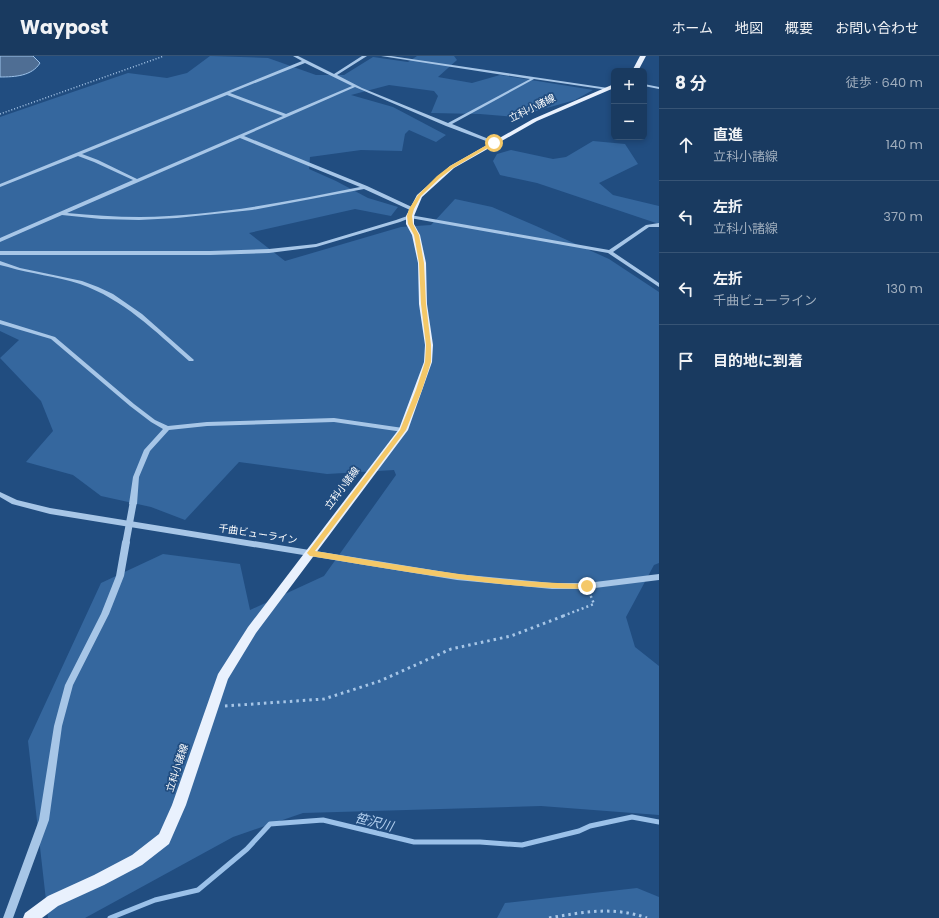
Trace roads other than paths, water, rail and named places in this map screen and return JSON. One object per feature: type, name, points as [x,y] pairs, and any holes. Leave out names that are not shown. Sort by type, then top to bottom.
[{"type":"main road","points":[[637,68],[643,56]]},
{"type":"main road","name":"立科小諸線","points":[[30,918],[53,901],[99,880],[137,860],[164,839],[179,805],[222,678],[252,630],[403,430],[428,362],[429,345],[423,304],[422,263],[416,235],[410,224],[411,212],[419,196],[452,167],[494,143],[535,120],[611,88]]},
{"type":"street","points":[[295,56],[355,86],[494,143]]},
{"type":"street","points":[[335,76],[365,56]]},
{"type":"street","points":[[383,56],[611,88]]},
{"type":"street","points":[[0,186],[306,61]]},
{"type":"street","points":[[448,125],[534,78]]},
{"type":"street","points":[[0,240],[355,86]]},
{"type":"street","points":[[647,86],[659,88]]},
{"type":"street","points":[[226,94],[287,116]]},
{"type":"street","points":[[240,136],[366,187],[411,212],[610,252],[659,285]]},
{"type":"street","points":[[77,154],[96,161],[138,181]]},
{"type":"street","points":[[62,214],[118,219],[186,217],[250,209],[366,187]]},
{"type":"street","points":[[0,253],[210,254],[269,251],[316,245],[398,221],[411,212]]},
{"type":"street","points":[[610,252],[648,226],[659,225]]},
{"type":"street","points":[[0,263],[81,282],[110,294],[143,318],[191,360]]},
{"type":"street","points":[[0,322],[53,338],[137,409],[153,421],[167,428],[207,424],[334,420],[403,430]]},
{"type":"street","points":[[8,918],[44,820],[58,726],[69,685],[104,614],[120,576],[133,504],[136,478],[147,450],[167,428]]},
{"type":"street","name":"千曲ビューライン","points":[[0,494],[15,502],[50,511],[457,577],[552,586],[587,586],[659,577]]},
{"type":"waterway","name":"笹沢川","points":[[110,918],[155,900],[198,890],[247,849],[270,824],[323,820],[414,842],[480,842],[522,845],[579,831],[590,826],[632,817],[659,822]]}]
